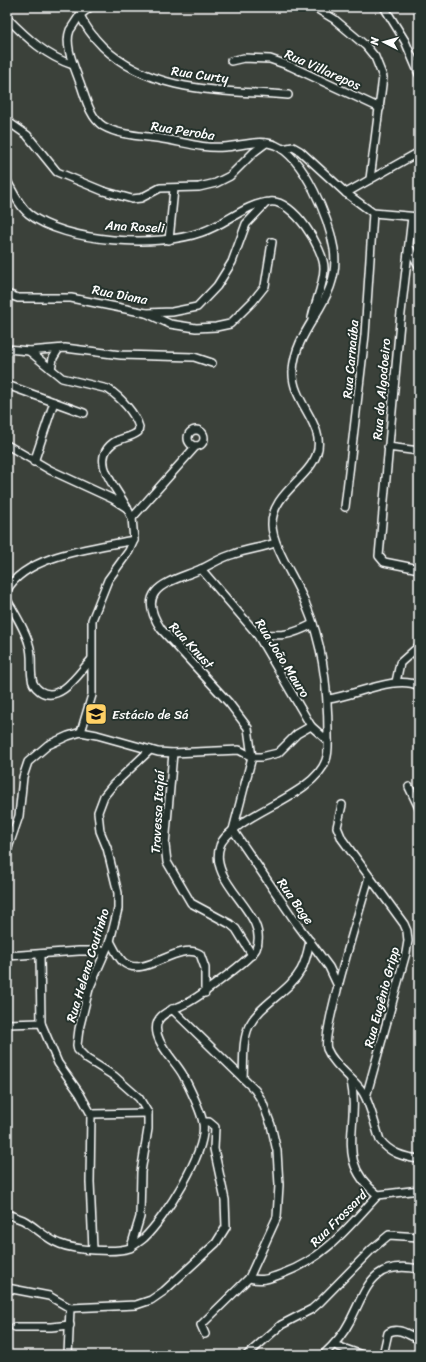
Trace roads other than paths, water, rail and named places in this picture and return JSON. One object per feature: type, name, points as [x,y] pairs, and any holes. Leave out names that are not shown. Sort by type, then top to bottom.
[{"type":"street","points":[[80,15],[90,7]]},
{"type":"street","points":[[314,7],[334,19],[366,46],[375,58],[383,78],[370,179]]},
{"type":"street","points":[[384,7],[406,41],[419,74]]},
{"type":"street","name":"Rua Curty","points":[[80,15],[90,34],[112,55],[136,71],[171,84],[192,88],[288,95]]},
{"type":"street","name":"Rua Peroba","points":[[80,15],[68,35],[73,65],[93,114],[105,127],[136,135],[209,147],[266,142],[282,149],[296,163],[313,190],[324,214],[335,254],[332,282],[324,303],[311,323]]},
{"type":"street","points":[[7,18],[46,52],[61,61],[73,65]]},
{"type":"street","points":[[7,29],[15,26]]},
{"type":"street","name":"Rua Villarepos","points":[[231,61],[244,58],[270,59],[290,66],[380,108]]},
{"type":"street","points":[[7,121],[27,135],[57,172],[83,184],[132,199],[141,198],[160,188],[174,189],[206,186],[230,176],[266,142]]},
{"type":"street","points":[[282,149],[289,147],[297,149],[346,193],[372,213],[415,217]]},
{"type":"street","points":[[346,193],[419,152]]},
{"type":"street","name":"Ana Roseli","points":[[7,181],[27,213],[53,228],[80,234],[130,241],[169,240],[204,232],[245,208],[255,204],[266,203]]},
{"type":"street","points":[[169,240],[174,189]]},
{"type":"street","points":[[7,1214],[25,1221],[64,1246],[93,1249],[131,1247],[147,1234],[182,1186],[199,1148],[203,1131],[203,1122],[183,1074],[158,1038],[156,1030],[159,1020],[172,1009],[205,992],[252,955],[258,944],[256,930],[249,914],[224,879],[218,853],[220,846],[224,839],[233,830],[252,815],[302,788],[314,778],[324,765],[328,756],[328,700],[313,624],[297,584],[275,543],[272,531],[272,518],[274,510],[284,495],[312,463],[319,446],[314,425],[295,391],[293,378],[295,359],[311,323],[322,280],[324,261],[299,217],[281,204],[271,201],[266,203]]},
{"type":"street","name":"Rua Diana","points":[[7,294],[18,298],[71,298],[146,313],[183,311],[197,307],[217,286],[232,262],[246,224],[266,203]]},
{"type":"street","name":"Rua Carnaúba","points":[[345,507],[364,335],[372,213]]},
{"type":"street","name":"Rua do Algodoeiro","points":[[415,217],[409,246],[388,447],[379,556],[384,562],[419,569]]},
{"type":"street","points":[[146,313],[170,324],[196,328],[216,327],[230,324],[253,301],[265,286],[272,242]]},
{"type":"street","points":[[409,246],[419,266]]},
{"type":"street","points":[[7,349],[58,350],[65,348],[121,355],[194,357],[212,363]]},
{"type":"street","points":[[29,350],[62,378],[108,389],[120,400],[139,424],[138,432],[112,444],[103,455],[102,463],[106,472],[132,518],[134,540],[108,580],[97,603],[92,620],[92,695],[81,732]]},
{"type":"street","points":[[53,370],[53,358],[58,350]]},
{"type":"street","points":[[7,385],[84,413]]},
{"type":"street","points":[[34,462],[54,402]]},
{"type":"street","points":[[7,445],[34,462],[113,499],[127,508]]},
{"type":"street","points":[[132,518],[196,446]]},
{"type":"street","points":[[388,447],[419,451]]},
{"type":"street","points":[[7,590],[21,573],[33,565],[59,556],[134,540]]},
{"type":"street","name":"Rua Knust","points":[[233,830],[252,757],[248,728],[241,717],[179,646],[161,629],[151,611],[151,603],[155,592],[165,583],[201,569],[232,554],[259,549],[275,543]]},
{"type":"street","name":"Rua João Mauro","points":[[201,569],[257,634],[311,726],[328,741]]},
{"type":"street","points":[[7,600],[29,642],[32,655],[32,679],[33,684],[38,690],[48,694],[63,690],[91,660]]},
{"type":"street","points":[[257,634],[284,636],[292,634],[313,624]]},
{"type":"street","points":[[396,682],[400,663],[419,646]]},
{"type":"street","points":[[328,700],[396,682],[410,683],[419,686]]},
{"type":"street","points":[[7,851],[19,816],[23,777],[28,762],[48,746],[81,732],[119,739],[150,750],[173,753],[239,750],[252,757],[270,756],[278,753],[297,734],[311,726]]},
{"type":"street","name":"Rua Helena Coutinho","points":[[148,1113],[139,1098],[114,1076],[87,1059],[78,1050],[79,1028],[89,989],[104,951],[110,941],[118,909],[118,893],[107,848],[99,827],[98,812],[104,796],[113,785],[150,750]]},
{"type":"street","name":"Travessa Itajaí","points":[[173,753],[165,845],[167,862],[191,903],[230,924],[236,929],[252,955]]},
{"type":"street","points":[[409,788],[419,808]]},
{"type":"street","name":"Rua Eugênio Gripp","points":[[342,805],[338,821],[339,834],[408,931],[408,941],[376,1065],[366,1097]]},
{"type":"street","name":"Rua Bage","points":[[233,830],[329,967],[338,986]]},
{"type":"street","points":[[369,877],[338,986],[326,1043],[329,1052],[351,1081],[362,1090],[366,1097],[380,1140],[384,1146],[407,1157],[419,1159]]},
{"type":"street","points":[[110,941],[117,954],[130,966],[138,967],[187,951],[195,951],[200,954],[205,968],[205,992]]},
{"type":"street","points":[[245,1079],[244,1046],[250,1025],[264,1008],[295,979],[301,970],[310,941]]},
{"type":"street","points":[[7,956],[79,951],[104,951]]},
{"type":"street","points":[[40,954],[41,1023],[58,1063],[80,1094],[91,1114],[90,1176],[93,1249]]},
{"type":"street","points":[[172,1009],[245,1079],[262,1100],[271,1125],[277,1152],[279,1185],[278,1205],[274,1225],[248,1278],[204,1321],[201,1327],[205,1334]]},
{"type":"street","points":[[7,1024],[41,1023]]},
{"type":"street","points":[[351,1081],[354,1102],[351,1150],[354,1165],[361,1180],[378,1195],[419,1190]]},
{"type":"street","points":[[91,1114],[148,1113],[148,1129],[141,1172],[140,1218],[131,1247]]},
{"type":"street","points":[[7,1288],[49,1296],[70,1308],[122,1307],[136,1305],[151,1300],[164,1291],[205,1254],[223,1234],[227,1218],[225,1200],[214,1149],[215,1127],[209,1122],[203,1122]]},
{"type":"street","name":"Rua Frossard","points":[[248,1278],[259,1281],[268,1279],[300,1267],[318,1256],[378,1195]]},
{"type":"street","points":[[247,1355],[275,1330],[320,1302],[372,1249],[389,1235],[419,1237]]},
{"type":"street","points":[[323,1355],[334,1345],[350,1321],[365,1289],[373,1279],[387,1269],[393,1267],[419,1269]]},
{"type":"street","points":[[68,1355],[70,1308]]},
{"type":"street","points":[[16,1327],[51,1327],[70,1325]]},
{"type":"street","points":[[383,1355],[388,1333],[392,1330],[398,1330],[419,1340]]},
{"type":"street","points":[[334,1345],[362,1355]]},
{"type":"place","name":"Estácio de Sá","points":[[96,714]]}]
